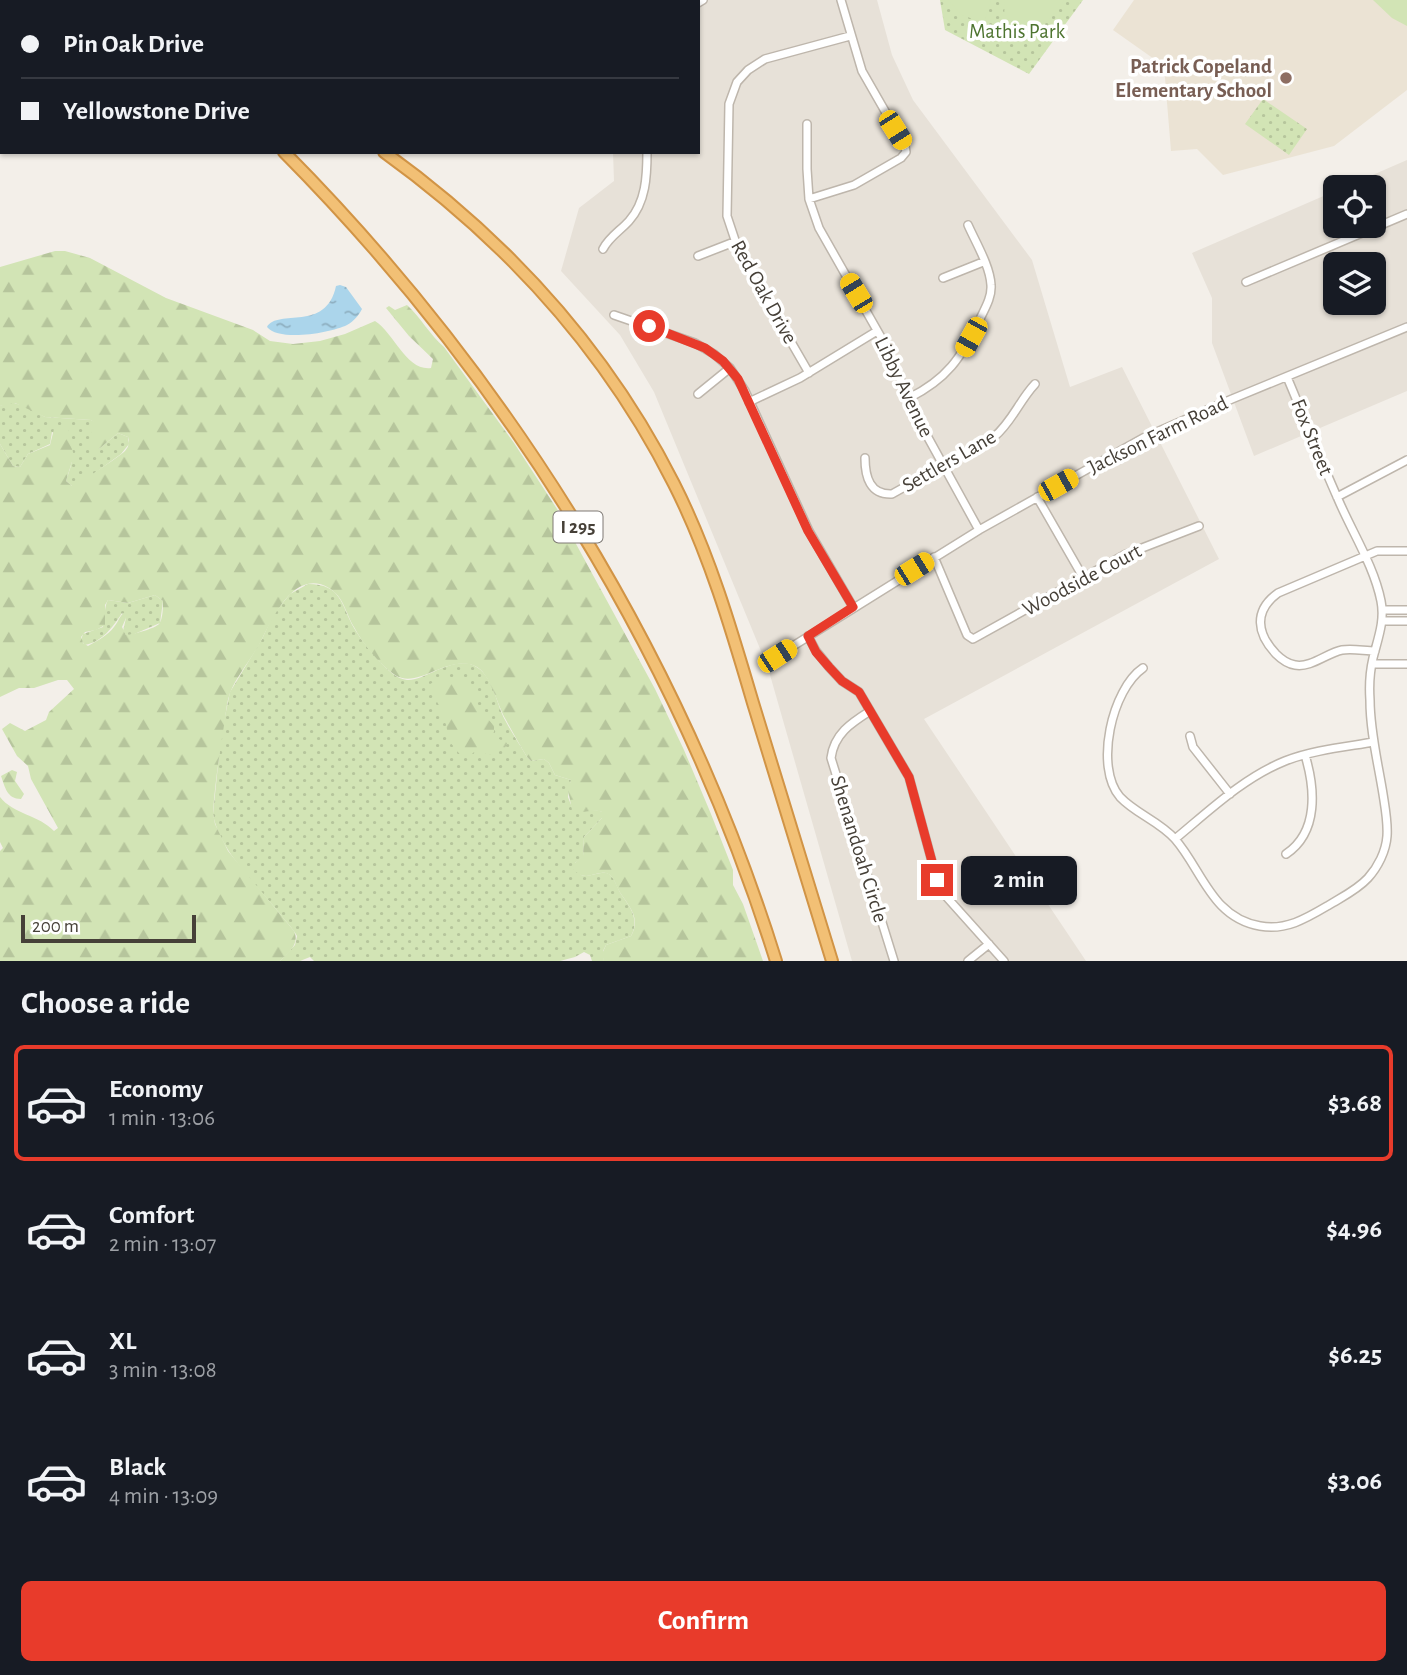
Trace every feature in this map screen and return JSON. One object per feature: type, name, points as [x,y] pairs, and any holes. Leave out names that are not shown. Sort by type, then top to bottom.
[{"type":"highway","name":"I 295","points":[[286,154],[360,232],[458,351],[519,436],[597,556],[656,669],[702,766],[739,855],[776,961]]},
{"type":"highway","points":[[387,154],[458,208],[531,278],[598,359],[660,457],[691,519],[720,594],[832,961]]},
{"type":"street","points":[[809,200],[854,186],[901,158],[906,152],[870,87],[850,36],[841,0]]},
{"type":"street","name":"Red Oak Drive","points":[[809,373],[734,242],[727,216],[729,104],[737,82],[748,69],[765,59],[850,36]]},
{"type":"street","name":"Libby Avenue","points":[[807,124],[809,200],[827,244],[877,331],[943,466],[979,530]]},
{"type":"street","points":[[603,249],[637,209],[647,177],[647,154]]},
{"type":"street","points":[[1246,282],[1407,214]]},
{"type":"street","points":[[909,398],[942,378],[966,346],[991,292],[991,283],[968,225]]},
{"type":"street","points":[[698,256],[734,242]]},
{"type":"street","points":[[943,278],[983,262]]},
{"type":"street","points":[[614,315],[695,343],[715,354],[730,368],[750,402],[808,531],[853,607]]},
{"type":"street","name":"Jackson Farm Road","points":[[777,656],[979,530],[1164,428],[1407,327]]},
{"type":"street","points":[[750,402],[809,373],[877,331]]},
{"type":"street","points":[[698,394],[730,368]]},
{"type":"street","name":"Fox Street","points":[[1287,377],[1378,588],[1383,610]]},
{"type":"street","name":"Settlers Lane","points":[[865,458],[869,481],[876,491],[892,494],[1002,430],[1035,384]]},
{"type":"street","points":[[1337,497],[1407,460]]},
{"type":"street","points":[[1037,497],[1083,577]]},
{"type":"street","name":"Woodside Court","points":[[934,557],[968,637],[976,638],[1138,548],[1199,526]]},
{"type":"street","points":[[1375,651],[1340,650],[1307,664],[1295,665],[1279,658],[1268,646],[1260,632],[1263,613],[1271,598],[1364,556],[1383,549],[1407,551]]},
{"type":"street","points":[[1143,668],[1127,683],[1119,701],[1107,749],[1107,769],[1114,787],[1121,798],[1175,839],[1215,900],[1237,918],[1254,925],[1283,927],[1306,918],[1359,887],[1373,872],[1383,854],[1388,828],[1370,702],[1372,664],[1383,610],[1407,610]]},
{"type":"street","points":[[1382,621],[1407,621]]},
{"type":"street","points":[[808,636],[816,652],[842,681],[859,692],[909,777],[937,880],[943,893],[1004,961]]},
{"type":"street","points":[[1372,664],[1407,664]]},
{"type":"street","name":"Shenandoah Circle","points":[[870,711],[843,730],[833,743],[831,758],[894,961]]},
{"type":"street","points":[[1190,736],[1193,747],[1230,794]]},
{"type":"street","points":[[1175,839],[1230,794],[1275,765],[1305,755],[1374,742]]},
{"type":"street","points":[[1286,854],[1301,839],[1312,810],[1313,788],[1305,755]]},
{"type":"street","points":[[968,961],[989,944]]},
{"type":"shaded area","points":[[700,0],[877,0],[892,55],[913,100],[1032,260],[1070,387],[1122,367],[1219,559],[924,719],[1086,961],[852,961],[768,668],[654,392],[620,335],[561,271],[579,208],[614,181],[613,154],[700,154]]},
{"type":"shaded area","name":"Patrick Copeland Elementary School","points":[[1134,0],[1407,0],[1407,90],[1334,146],[1223,175],[1197,149],[1171,151],[1164,66],[1113,30]]},
{"type":"shaded area","points":[[1407,160],[1407,391],[1254,456],[1212,343],[1212,298],[1192,253],[1323,196],[1323,238],[1386,238],[1386,175],[1373,175]]},
{"type":"green space","name":"Mathis Park","points":[[940,0],[1083,0],[1029,74],[945,30]]},
{"type":"green space","points":[[948,0],[991,0],[984,23],[962,15]]},
{"type":"green space","points":[[1005,0],[1064,0],[1039,26],[1022,33],[1013,33],[1003,32]]},
{"type":"green space","points":[[1373,0],[1407,0],[1407,26],[1392,18]]},
{"type":"green space","points":[[1263,99],[1307,129],[1289,155],[1245,124]]},
{"type":"green space","points":[[55,251],[65,251],[90,258],[166,298],[253,330],[270,341],[293,344],[320,341],[375,321],[415,364],[431,368],[433,359],[386,308],[389,306],[395,310],[407,305],[444,347],[514,443],[557,509],[655,689],[711,814],[733,870],[733,885],[743,904],[763,961],[604,961],[602,954],[606,945],[631,936],[635,922],[632,911],[610,875],[601,873],[583,876],[573,869],[583,856],[584,837],[602,818],[602,812],[572,810],[568,790],[571,780],[555,775],[544,759],[531,761],[527,757],[485,675],[475,666],[454,664],[413,678],[395,675],[367,647],[338,596],[329,588],[306,584],[287,598],[279,608],[233,686],[227,706],[213,813],[215,824],[228,851],[294,931],[296,940],[290,951],[280,961],[0,961],[0,851],[3,848],[0,842],[0,797],[5,803],[41,821],[54,831],[58,828],[31,779],[28,766],[17,756],[2,729],[10,723],[25,731],[46,720],[49,712],[74,689],[67,680],[58,680],[34,688],[19,688],[0,697],[0,444],[13,466],[20,467],[28,454],[50,445],[54,429],[65,427],[68,429],[74,455],[66,481],[72,486],[121,454],[127,448],[129,440],[118,433],[99,449],[90,449],[89,440],[95,423],[91,420],[45,417],[15,403],[0,406],[0,267]],"holes":[[[155,595],[163,601],[161,619],[157,626],[126,635],[122,627],[126,618],[125,612],[106,635],[88,646],[83,643],[81,637],[85,632],[105,625],[105,605],[108,600],[128,603]]]},
{"type":"green space","points":[[11,402],[45,417],[95,422],[99,449],[118,433],[128,437],[129,444],[121,454],[77,486],[66,481],[72,456],[68,440],[52,432],[50,444],[28,454],[20,467],[13,466],[0,444],[0,406]]},
{"type":"green space","points":[[308,584],[328,588],[339,597],[364,643],[397,677],[414,679],[460,663],[478,668],[487,678],[505,720],[527,757],[531,761],[544,759],[555,775],[571,780],[568,797],[573,810],[602,812],[602,818],[584,837],[583,857],[575,863],[581,875],[609,874],[634,919],[631,936],[606,945],[603,951],[604,961],[592,961],[590,955],[584,952],[560,961],[314,961],[310,957],[300,961],[280,961],[295,945],[297,936],[231,854],[213,814],[221,736],[230,692],[273,615],[290,594]]},
{"type":"green space","points":[[155,595],[163,601],[160,623],[126,635],[123,631],[126,618],[122,613],[97,641],[85,645],[81,640],[83,634],[103,627],[108,600],[128,603]]},
{"type":"green space","points":[[467,678],[475,690],[477,706],[494,726],[494,732],[488,741],[491,743],[499,739],[507,743],[505,748],[494,754],[487,755],[478,748],[470,756],[462,757],[450,742],[443,712],[430,690],[430,684],[440,679]]},
{"type":"green space","points":[[12,770],[17,772],[15,781],[24,794],[21,799],[10,795],[1,776]]},
{"type":"water","points":[[336,286],[346,287],[362,309],[347,325],[306,335],[282,334],[267,327],[281,319],[313,315],[323,310],[331,300]]},
{"type":"place","name":"Patrick Copeland Elementary School","points":[[1286,78]]},
{"type":"route","points":[[649,326],[695,343],[715,354],[730,368],[745,391],[808,531],[853,607],[808,636],[816,652],[829,667],[842,681],[859,692],[909,777],[937,880]]}]
